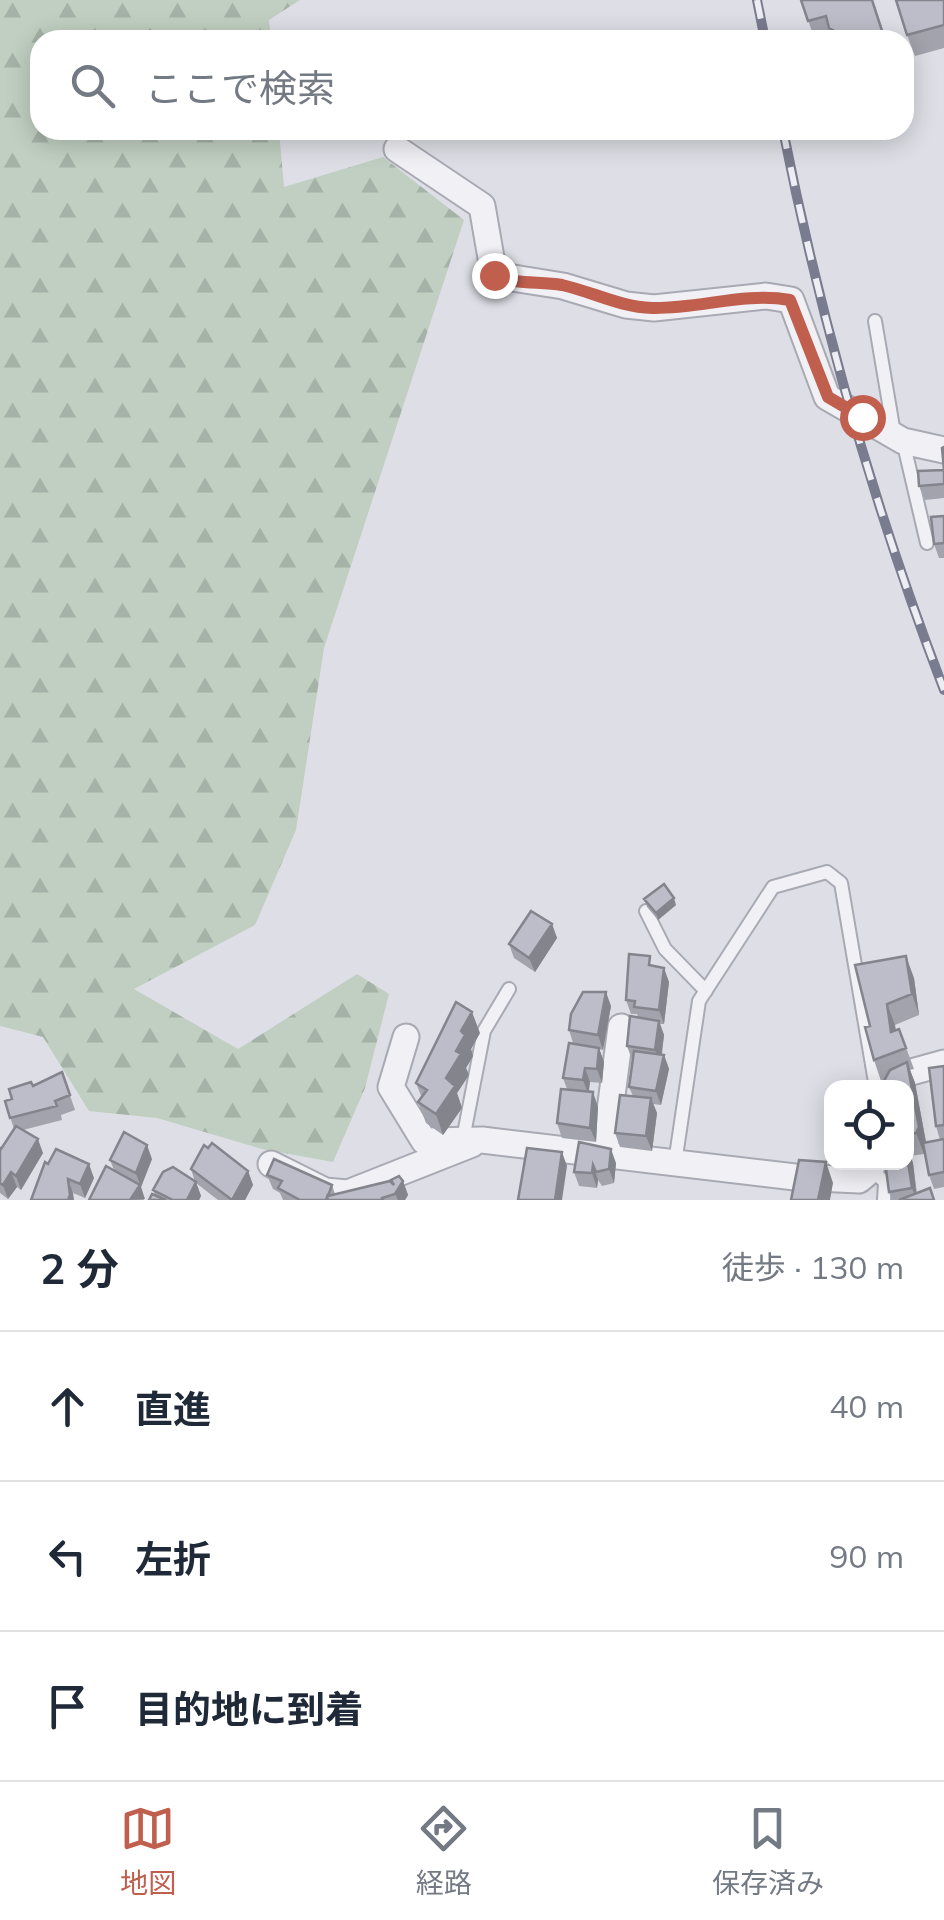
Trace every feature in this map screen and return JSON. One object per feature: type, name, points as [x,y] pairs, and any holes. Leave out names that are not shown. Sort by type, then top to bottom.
[{"type":"street","points":[[397,149],[482,206],[494,275],[505,280],[562,286],[626,306],[654,308],[766,296],[790,300],[828,397],[899,438],[944,450]]},
{"type":"street","points":[[604,1156],[622,1028]]},
{"type":"street","points":[[406,1038],[391,1087],[424,1141],[472,1140],[859,1180],[868,1170]]},
{"type":"street","points":[[892,1080],[944,1063]]},
{"type":"street","points":[[271,1164],[325,1191],[348,1193],[472,1140]]},
{"type":"lane","points":[[875,322],[899,438],[927,542]]},
{"type":"lane","points":[[675,1163],[699,1001],[773,887],[827,872],[841,883],[878,1080]]},
{"type":"lane","points":[[646,911],[665,950],[706,991]]},
{"type":"lane","points":[[472,1140],[484,1031],[509,989]]},
{"type":"lane","points":[[874,1170],[884,1182],[884,1200]]},
{"type":"green space","points":[[0,0],[300,0],[269,20],[270,30],[30,30],[30,140],[280,140],[284,187],[383,157],[464,220],[324,648],[296,830],[255,925],[134,989],[238,1049],[357,974],[389,994],[365,1088],[333,1162],[262,1149],[157,1118],[89,1111],[43,1037],[0,1026]]},
{"type":"building","points":[[801,0],[872,0],[882,30],[833,30],[826,16],[808,21]]},
{"type":"building","points":[[896,0],[944,0],[944,25],[914,33],[905,30]]},
{"type":"building","points":[[944,470],[944,484],[919,486],[918,471]]},
{"type":"building","points":[[944,516],[944,543],[934,544],[931,517]]},
{"type":"building","points":[[664,884],[674,898],[656,913],[644,899]]},
{"type":"building","points":[[531,911],[552,924],[529,958],[509,944]]},
{"type":"building","points":[[629,954],[650,956],[649,965],[664,968],[659,1010],[634,1007],[635,1001],[626,1000]]},
{"type":"building","points":[[906,956],[912,994],[887,1004],[891,1032],[899,1029],[906,1048],[874,1060],[855,965]]},
{"type":"building","points":[[583,992],[606,992],[598,1035],[569,1030],[571,1014]]},
{"type":"building","points":[[456,1002],[472,1012],[461,1031],[465,1035],[456,1051],[461,1054],[446,1078],[455,1086],[436,1114],[418,1102],[427,1090],[416,1083]]},
{"type":"building","points":[[630,1016],[659,1021],[655,1050],[627,1046]]},
{"type":"building","points":[[569,1043],[599,1048],[597,1069],[585,1068],[583,1080],[563,1078]]},
{"type":"building","points":[[634,1051],[664,1055],[656,1091],[629,1087]]},
{"type":"building","points":[[907,1062],[910,1080],[885,1080],[890,1070]]},
{"type":"building","points":[[944,1066],[944,1125],[936,1126],[929,1068]]},
{"type":"building","points":[[62,1072],[70,1095],[55,1101],[57,1106],[10,1118],[5,1101],[12,1099],[9,1089],[31,1082],[33,1086]]},
{"type":"building","points":[[561,1089],[593,1092],[590,1128],[557,1123]]},
{"type":"building","points":[[620,1095],[651,1098],[646,1136],[615,1133]]},
{"type":"building","points":[[914,1100],[919,1127],[914,1133]]},
{"type":"building","points":[[16,1126],[38,1139],[16,1176],[11,1172],[3,1185],[0,1148]]},
{"type":"building","points":[[124,1132],[147,1145],[136,1173],[110,1160]]},
{"type":"building","points":[[944,1139],[944,1172],[929,1175],[923,1143]]},
{"type":"building","points":[[579,1142],[611,1149],[609,1169],[596,1172],[593,1165],[592,1173],[574,1172]]},
{"type":"building","points":[[212,1143],[248,1171],[232,1200],[191,1169],[204,1145],[208,1148]]},
{"type":"building","points":[[527,1148],[562,1152],[555,1200],[518,1200]]},
{"type":"building","points":[[56,1149],[89,1164],[80,1184],[68,1179],[68,1200],[31,1200],[45,1162],[48,1164]]},
{"type":"building","points":[[274,1159],[332,1185],[328,1196],[390,1181],[394,1185],[391,1180],[399,1176],[403,1181],[395,1194],[383,1200],[300,1200],[278,1188],[282,1181],[267,1175]]},
{"type":"building","points":[[799,1160],[824,1162],[818,1200],[791,1200]]},
{"type":"building","points":[[106,1166],[140,1185],[130,1200],[89,1200]]},
{"type":"building","points":[[173,1167],[196,1182],[187,1200],[173,1200],[153,1190],[163,1172]]},
{"type":"building","points":[[886,1170],[909,1170],[912,1188],[889,1192]]},
{"type":"building","points":[[930,1188],[934,1200],[899,1200]]},
{"type":"railway","points":[[757,0],[763,30]]},
{"type":"railway","points":[[785,140],[851,413],[944,690]]},
{"type":"route","points":[[494,275],[505,280],[562,286],[626,306],[654,308],[766,296],[790,300],[828,397],[862,417]]}]
